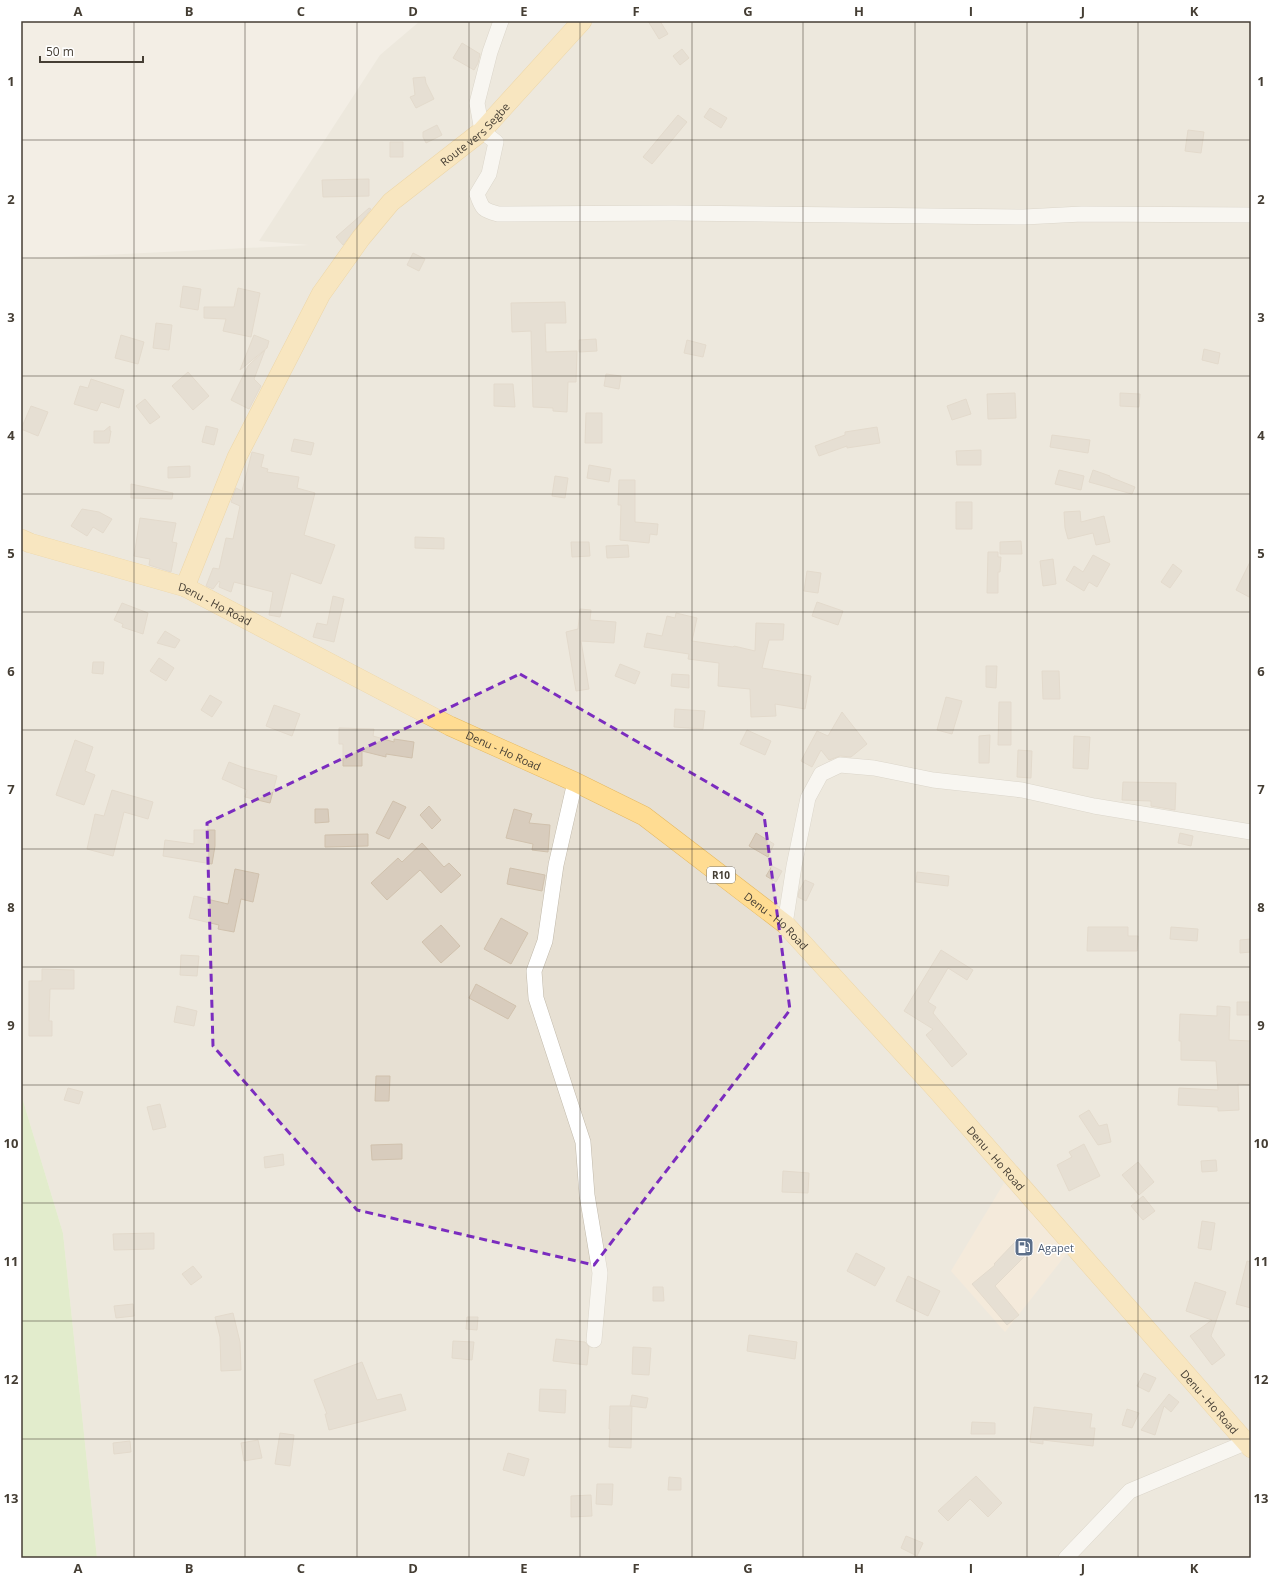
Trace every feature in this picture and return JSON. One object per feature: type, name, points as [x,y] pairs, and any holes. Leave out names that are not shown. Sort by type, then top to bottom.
[{"type":"main road","name":"Route vers Segbe","points":[[185,587],[237,457],[322,294],[361,238],[391,202],[482,131],[582,21]]},
{"type":"main road","name":"Denu - Ho Road","points":[[21,539],[30,543],[185,587],[450,726],[575,782],[644,816],[784,924],[935,1088],[1249,1445]]},
{"type":"street","points":[[501,21],[490,52],[477,103],[482,131],[496,142],[489,174],[477,194],[481,206],[486,210],[498,214],[674,213],[1009,217],[1082,214],[1251,215]]},
{"type":"street","points":[[784,924],[808,798],[821,774],[840,765],[874,768],[933,780],[1022,790],[1094,806],[1251,832]]},
{"type":"street","points":[[575,782],[556,865],[545,941],[534,971],[536,998],[583,1142],[587,1195],[600,1273],[594,1340]]},
{"type":"street","points":[[1066,1558],[1130,1491],[1249,1445]]},
{"type":"highlighted area","points":[[520,674],[764,815],[790,1010],[594,1265],[357,1210],[213,1046],[207,823]]},
{"type":"shaded area","points":[[420,21],[1251,21],[1251,1558],[97,1558],[63,1233],[21,1094],[21,259],[309,245],[259,241],[380,55]]},
{"type":"shaded area","points":[[1004,1183],[1068,1252],[1005,1332],[951,1271]]},
{"type":"green space","points":[[21,1094],[63,1233],[97,1558],[21,1558]]},
{"type":"building","points":[[648,21],[660,21],[668,34],[659,39]]},
{"type":"building","points":[[462,43],[480,54],[478,63],[474,70],[453,58]]},
{"type":"building","points":[[682,49],[689,58],[680,65],[673,56]]},
{"type":"building","points":[[425,77],[426,83],[434,99],[416,108],[410,97],[415,95],[413,78]]},
{"type":"building","points":[[710,108],[727,118],[721,128],[704,117]]},
{"type":"building","points":[[678,115],[687,122],[652,164],[643,157]]},
{"type":"building","points":[[437,125],[442,135],[426,143],[423,137],[423,132]]},
{"type":"building","points":[[1188,130],[1204,132],[1201,153],[1185,151]]},
{"type":"building","points":[[390,142],[403,142],[403,157],[390,157]]},
{"type":"building","points":[[369,179],[369,196],[323,197],[322,180]]},
{"type":"building","points":[[369,208],[371,209],[343,245],[336,237]]},
{"type":"building","points":[[413,253],[425,259],[419,271],[407,265]]},
{"type":"building","points":[[183,286],[201,289],[198,310],[180,307]]},
{"type":"building","points":[[238,288],[260,293],[251,337],[223,331],[226,319],[204,318],[204,307],[234,307]]},
{"type":"building","points":[[565,302],[566,323],[545,323],[546,352],[577,351],[576,382],[568,382],[567,412],[553,411],[553,408],[533,407],[531,331],[512,332],[511,303]]},
{"type":"building","points":[[156,323],[172,325],[169,350],[153,348]]},
{"type":"building","points":[[121,335],[144,342],[138,364],[115,358]]},
{"type":"building","points":[[254,335],[269,341],[267,348],[240,370]]},
{"type":"building","points":[[596,339],[597,351],[579,352],[579,340]]},
{"type":"building","points":[[687,340],[706,345],[703,357],[684,353]]},
{"type":"building","points":[[1204,349],[1220,353],[1218,364],[1202,360]]},
{"type":"building","points":[[265,350],[254,379],[261,386],[249,409],[231,400],[248,366]]},
{"type":"building","points":[[188,372],[209,396],[193,410],[172,386]]},
{"type":"building","points":[[606,374],[621,376],[619,389],[604,386]]},
{"type":"building","points":[[91,379],[124,390],[119,408],[101,402],[97,411],[74,404],[80,386],[88,388]]},
{"type":"building","points":[[494,384],[513,384],[515,407],[494,406]]},
{"type":"building","points":[[1015,393],[1016,418],[988,419],[987,394]]},
{"type":"building","points":[[1120,393],[1140,394],[1139,407],[1120,406]]},
{"type":"building","points":[[145,399],[160,417],[150,424],[136,406]]},
{"type":"building","points":[[966,399],[971,414],[952,420],[947,406]]},
{"type":"building","points":[[31,406],[48,412],[38,436],[21,429]]},
{"type":"building","points":[[586,413],[602,413],[602,443],[585,443]]},
{"type":"building","points":[[110,426],[111,431],[109,443],[94,443],[94,431],[104,431]]},
{"type":"building","points":[[206,426],[218,429],[214,445],[202,442]]},
{"type":"building","points":[[877,427],[880,443],[847,448],[847,446],[819,456],[815,446],[845,435],[845,432]]},
{"type":"building","points":[[1052,435],[1090,440],[1088,453],[1050,447]]},
{"type":"building","points":[[294,439],[314,443],[311,455],[291,451]]},
{"type":"building","points":[[981,450],[981,465],[957,465],[956,451]]},
{"type":"building","points":[[252,452],[264,455],[261,467],[268,469],[267,472],[299,477],[297,488],[315,493],[304,535],[335,545],[321,584],[291,573],[280,617],[269,615],[273,592],[234,582],[231,592],[219,587],[219,581],[213,589],[206,586],[213,568],[219,569],[226,538],[233,539],[240,506],[231,502],[236,488],[242,491]]},
{"type":"building","points":[[589,465],[611,469],[609,482],[587,478]]},
{"type":"building","points":[[190,466],[190,477],[168,478],[168,467]]},
{"type":"building","points":[[1059,470],[1084,476],[1081,490],[1055,484]]},
{"type":"building","points":[[1093,470],[1135,487],[1132,494],[1089,482]]},
{"type":"building","points":[[555,476],[568,478],[565,498],[552,496]]},
{"type":"building","points":[[619,480],[635,480],[635,522],[658,524],[657,535],[650,534],[649,543],[620,540],[621,505],[618,505]]},
{"type":"building","points":[[131,484],[173,493],[172,499],[131,498]]},
{"type":"building","points":[[956,502],[972,502],[972,529],[956,529]]},
{"type":"building","points":[[82,509],[99,512],[112,519],[103,533],[93,527],[87,536],[71,526]]},
{"type":"building","points":[[1080,511],[1081,522],[1104,516],[1110,542],[1096,545],[1093,533],[1068,539],[1065,528],[1064,512]]},
{"type":"building","points":[[140,518],[176,523],[172,542],[177,543],[171,572],[149,565],[150,559],[134,556]]},
{"type":"building","points":[[415,537],[444,538],[444,549],[415,548]]},
{"type":"building","points":[[1021,541],[1022,554],[1000,554],[1000,542]]},
{"type":"building","points":[[571,542],[589,542],[590,556],[572,557]]},
{"type":"building","points":[[628,545],[629,557],[607,558],[606,546]]},
{"type":"building","points":[[988,552],[998,552],[998,557],[1001,557],[1000,572],[998,572],[998,593],[987,593]]},
{"type":"building","points":[[1093,555],[1110,564],[1097,587],[1089,582],[1084,591],[1066,580],[1074,566],[1083,572]]},
{"type":"building","points":[[1053,559],[1056,584],[1043,586],[1040,561]]},
{"type":"building","points":[[1251,560],[1251,598],[1236,590]]},
{"type":"building","points":[[1173,564],[1182,571],[1170,588],[1161,582]]},
{"type":"building","points":[[807,571],[821,573],[818,593],[804,591]]},
{"type":"building","points":[[333,596],[344,599],[334,642],[313,637],[317,623],[327,625]]},
{"type":"building","points":[[817,602],[843,611],[838,625],[812,616]]},
{"type":"building","points":[[122,603],[148,613],[143,634],[122,627],[123,624],[114,620]]},
{"type":"building","points":[[580,609],[591,610],[590,620],[616,622],[614,643],[581,641],[589,689],[576,691],[566,632],[578,629]]},
{"type":"building","points":[[676,613],[697,618],[692,641],[734,646],[755,651],[756,623],[784,624],[783,640],[769,640],[762,668],[811,676],[805,709],[775,704],[776,716],[751,717],[750,689],[718,686],[719,663],[688,659],[689,654],[644,647],[647,633],[662,636],[667,616],[675,618]]},
{"type":"building","points":[[165,631],[180,640],[175,648],[157,643]]},
{"type":"building","points":[[159,658],[174,668],[166,681],[150,671]]},
{"type":"building","points":[[93,662],[104,662],[103,674],[92,673]]},
{"type":"building","points":[[620,664],[640,672],[635,684],[615,676]]},
{"type":"building","points":[[986,666],[997,666],[996,688],[986,687]]},
{"type":"building","points":[[1042,671],[1059,671],[1060,699],[1043,699]]},
{"type":"building","points":[[672,674],[689,675],[689,688],[671,686]]},
{"type":"building","points":[[210,695],[222,702],[212,717],[201,710]]},
{"type":"building","points":[[946,697],[962,701],[952,734],[937,730]]},
{"type":"building","points":[[999,702],[1011,702],[1011,745],[998,745]]},
{"type":"building","points":[[274,705],[300,714],[292,736],[266,726]]},
{"type":"building","points":[[675,709],[705,711],[703,729],[674,727]]},
{"type":"building","points":[[842,712],[867,744],[851,757],[840,756],[829,760],[821,750],[812,767],[801,761],[817,731],[828,736]]},
{"type":"building","points":[[339,728],[374,729],[373,736],[394,742],[394,739],[414,742],[412,758],[386,754],[386,757],[362,751],[362,766],[343,766],[343,744],[339,744]]},
{"type":"building","points":[[747,730],[771,741],[765,755],[740,744]]},
{"type":"building","points":[[990,735],[989,763],[979,763],[979,736]]},
{"type":"building","points":[[1074,736],[1090,737],[1088,769],[1073,768]]},
{"type":"building","points":[[75,740],[93,747],[85,771],[95,775],[84,805],[56,795]]},
{"type":"building","points":[[1018,750],[1032,751],[1031,778],[1017,777]]},
{"type":"building","points":[[229,762],[277,776],[270,803],[245,797],[247,790],[222,779]]},
{"type":"building","points":[[1123,782],[1176,783],[1175,810],[1151,806],[1151,801],[1122,800]]},
{"type":"building","points":[[112,790],[153,802],[148,819],[124,812],[113,856],[87,849],[95,814],[104,816]]},
{"type":"building","points":[[393,801],[406,807],[389,839],[376,833]]},
{"type":"building","points":[[429,806],[441,820],[432,829],[420,815]]},
{"type":"building","points":[[315,809],[328,809],[329,822],[315,823]]},
{"type":"building","points":[[514,809],[532,814],[529,823],[550,825],[548,852],[532,850],[533,844],[506,838]]},
{"type":"building","points":[[194,830],[215,830],[215,846],[212,864],[163,856],[165,840],[194,844]]},
{"type":"building","points":[[756,833],[774,844],[768,857],[749,846]]},
{"type":"building","points":[[1180,833],[1193,836],[1191,846],[1178,843]]},
{"type":"building","points":[[368,834],[368,846],[325,847],[325,835]]},
{"type":"building","points":[[422,843],[444,867],[449,863],[461,875],[441,893],[420,870],[387,900],[371,883],[398,858],[402,862]]},
{"type":"building","points":[[772,866],[782,871],[776,882],[766,876]]},
{"type":"building","points":[[510,868],[545,875],[542,891],[507,884]]},
{"type":"building","points":[[235,869],[259,874],[253,902],[241,899],[234,932],[218,929],[219,925],[189,918],[194,896],[228,904]]},
{"type":"building","points":[[917,872],[949,876],[948,886],[916,882]]},
{"type":"building","points":[[805,880],[814,884],[806,901],[798,897],[799,891]]},
{"type":"building","points":[[501,918],[528,933],[511,964],[484,949]]},
{"type":"building","points":[[441,925],[460,946],[441,963],[422,942]]},
{"type":"building","points":[[1088,927],[1128,927],[1128,936],[1138,936],[1137,951],[1087,951]]},
{"type":"building","points":[[1171,927],[1198,929],[1197,941],[1170,939]]},
{"type":"building","points":[[1251,939],[1251,952],[1240,953],[1240,940]]},
{"type":"building","points":[[941,950],[973,970],[967,980],[948,968],[928,1002],[936,1007],[933,1013],[967,1054],[952,1067],[926,1035],[933,1029],[904,1011]]},
{"type":"building","points":[[181,955],[199,956],[197,976],[180,975]]},
{"type":"building","points":[[42,969],[74,970],[74,989],[50,989],[49,1021],[52,1021],[52,1036],[29,1036],[29,981],[42,981]]},
{"type":"building","points":[[476,984],[516,1006],[508,1019],[469,998]]},
{"type":"building","points":[[1237,1002],[1251,1002],[1251,1015],[1237,1015]]},
{"type":"building","points":[[177,1006],[197,1011],[194,1026],[174,1022]]},
{"type":"building","points":[[1217,1006],[1230,1007],[1229,1040],[1251,1041],[1251,1085],[1238,1084],[1239,1110],[1218,1111],[1218,1107],[1178,1105],[1179,1088],[1218,1090],[1216,1061],[1181,1060],[1181,1041],[1179,1041],[1180,1014],[1217,1016]]},
{"type":"building","points":[[376,1076],[390,1076],[389,1101],[375,1101]]},
{"type":"building","points":[[68,1088],[83,1092],[79,1104],[64,1100]]},
{"type":"building","points":[[160,1104],[166,1127],[153,1130],[147,1107]]},
{"type":"building","points":[[1089,1110],[1099,1126],[1107,1124],[1111,1142],[1098,1145],[1079,1116]]},
{"type":"building","points":[[402,1144],[402,1159],[372,1160],[371,1145]]},
{"type":"building","points":[[1084,1144],[1100,1176],[1069,1191],[1057,1165],[1072,1157],[1069,1152]]},
{"type":"building","points":[[283,1154],[284,1165],[265,1168],[264,1157]]},
{"type":"building","points":[[1216,1160],[1217,1171],[1202,1172],[1201,1161]]},
{"type":"building","points":[[1138,1162],[1154,1182],[1139,1195],[1122,1175]]},
{"type":"building","points":[[783,1171],[809,1173],[808,1193],[782,1192]]},
{"type":"building","points":[[1143,1196],[1155,1211],[1143,1220],[1131,1206]]},
{"type":"building","points":[[1202,1221],[1215,1223],[1211,1250],[1198,1248]]},
{"type":"building","points":[[154,1233],[154,1249],[114,1250],[113,1234]]},
{"type":"building","points":[[1015,1242],[1027,1254],[995,1286],[1019,1315],[1007,1325],[972,1284],[995,1265],[994,1264]]},
{"type":"building","points":[[856,1253],[885,1268],[875,1286],[847,1271]]},
{"type":"building","points":[[1247,1261],[1251,1262],[1251,1308],[1236,1304]]},
{"type":"building","points":[[193,1266],[202,1277],[191,1285],[182,1274]]},
{"type":"building","points":[[908,1276],[940,1291],[928,1316],[896,1301]]},
{"type":"building","points":[[1195,1282],[1226,1292],[1211,1336],[1225,1355],[1212,1365],[1190,1336],[1212,1320],[1186,1311]]},
{"type":"building","points":[[653,1287],[663,1287],[664,1301],[653,1301]]},
{"type":"building","points":[[133,1304],[134,1316],[116,1318],[114,1306]]},
{"type":"building","points":[[233,1313],[240,1342],[241,1370],[221,1371],[220,1337],[215,1317]]},
{"type":"building","points":[[467,1317],[478,1317],[477,1330],[466,1329]]},
{"type":"building","points":[[749,1335],[797,1342],[795,1359],[747,1351]]},
{"type":"building","points":[[556,1339],[585,1342],[589,1347],[587,1365],[553,1361]]},
{"type":"building","points":[[453,1341],[474,1342],[472,1360],[452,1358]]},
{"type":"building","points":[[633,1347],[651,1348],[649,1375],[632,1374]]},
{"type":"building","points":[[362,1362],[377,1400],[401,1394],[406,1410],[329,1430],[325,1414],[327,1414],[314,1380]]},
{"type":"building","points":[[1144,1373],[1156,1378],[1149,1392],[1137,1386]]},
{"type":"building","points":[[540,1389],[566,1390],[565,1413],[539,1411]]},
{"type":"building","points":[[1169,1394],[1179,1402],[1171,1412],[1164,1406],[1155,1435],[1141,1430]]},
{"type":"building","points":[[632,1395],[648,1398],[646,1408],[630,1406]]},
{"type":"building","points":[[610,1406],[632,1406],[631,1448],[609,1447]]},
{"type":"building","points":[[1034,1407],[1092,1414],[1090,1428],[1095,1428],[1093,1446],[1043,1440],[1043,1444],[1030,1442]]},
{"type":"building","points":[[1127,1409],[1139,1413],[1132,1428],[1122,1425]]},
{"type":"building","points":[[972,1422],[995,1423],[995,1434],[971,1434]]},
{"type":"building","points":[[280,1433],[294,1435],[290,1466],[275,1464]]},
{"type":"building","points":[[258,1440],[262,1458],[244,1461],[241,1443]]},
{"type":"building","points":[[130,1441],[131,1452],[114,1454],[113,1443]]},
{"type":"building","points":[[508,1453],[529,1459],[524,1476],[503,1470]]},
{"type":"building","points":[[976,1476],[1002,1503],[988,1517],[970,1499],[948,1521],[938,1511]]},
{"type":"building","points":[[669,1477],[681,1478],[681,1490],[668,1490]]},
{"type":"building","points":[[597,1484],[613,1484],[612,1505],[596,1504]]},
{"type":"building","points":[[591,1495],[592,1516],[571,1517],[571,1496]]},
{"type":"building","points":[[906,1536],[923,1543],[917,1556],[901,1548]]},
{"type":"place","name":"Agapet","points":[[1024,1247]]}]
